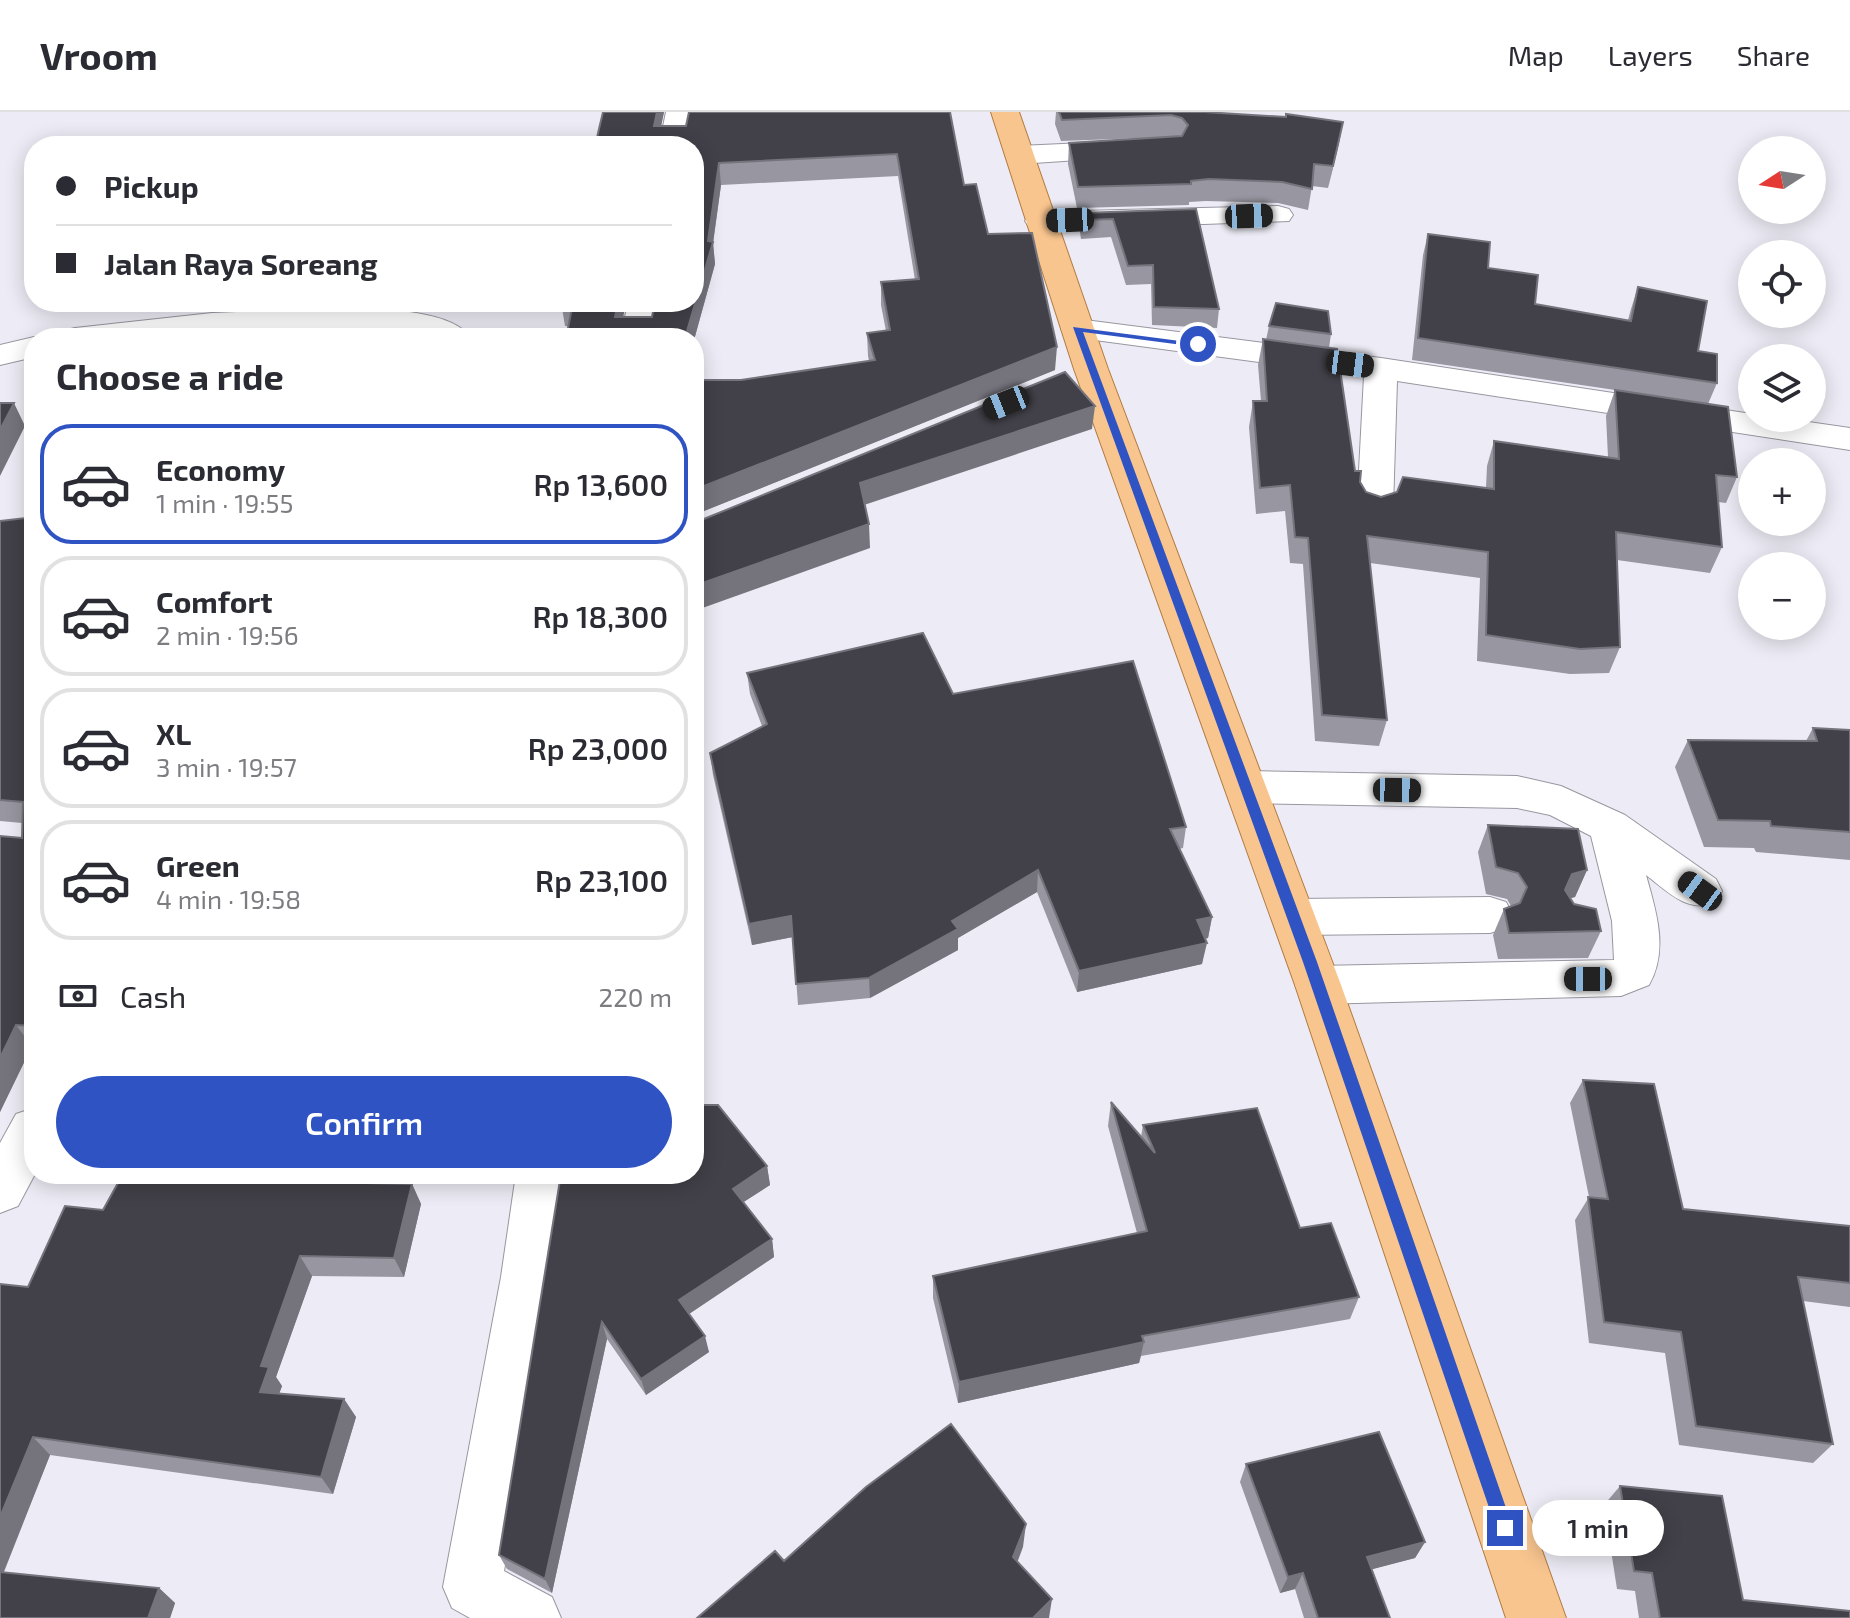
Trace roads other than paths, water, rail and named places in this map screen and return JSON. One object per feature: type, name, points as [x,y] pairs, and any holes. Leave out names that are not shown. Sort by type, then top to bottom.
[{"type":"main road","points":[[1005,112],[1040,221],[1076,359],[1247,787],[1536,1618]]},
{"type":"street","points":[[675,136],[680,112]]},
{"type":"street","points":[[1019,155],[1154,149]]},
{"type":"street","points":[[1040,221],[1278,215]]},
{"type":"street","points":[[193,328],[273,318],[401,321],[440,328]]},
{"type":"street","points":[[0,355],[24,349]]},
{"type":"street","points":[[1076,359],[1381,368],[1850,439]]},
{"type":"street","points":[[1375,508],[1381,368]]},
{"type":"street","points":[[0,380],[24,376]]},
{"type":"street","points":[[1247,787],[1517,792],[1561,802],[1610,826],[1700,891]]},
{"type":"street","points":[[1318,985],[1623,977],[1637,966],[1637,934],[1612,913],[1610,826]]},
{"type":"street","points":[[1294,917],[1490,915]]},
{"type":"street","points":[[0,1190],[24,1147]]},
{"type":"street","points":[[531,1618],[473,1587],[476,1555],[527,1277],[540,1184]]}]
